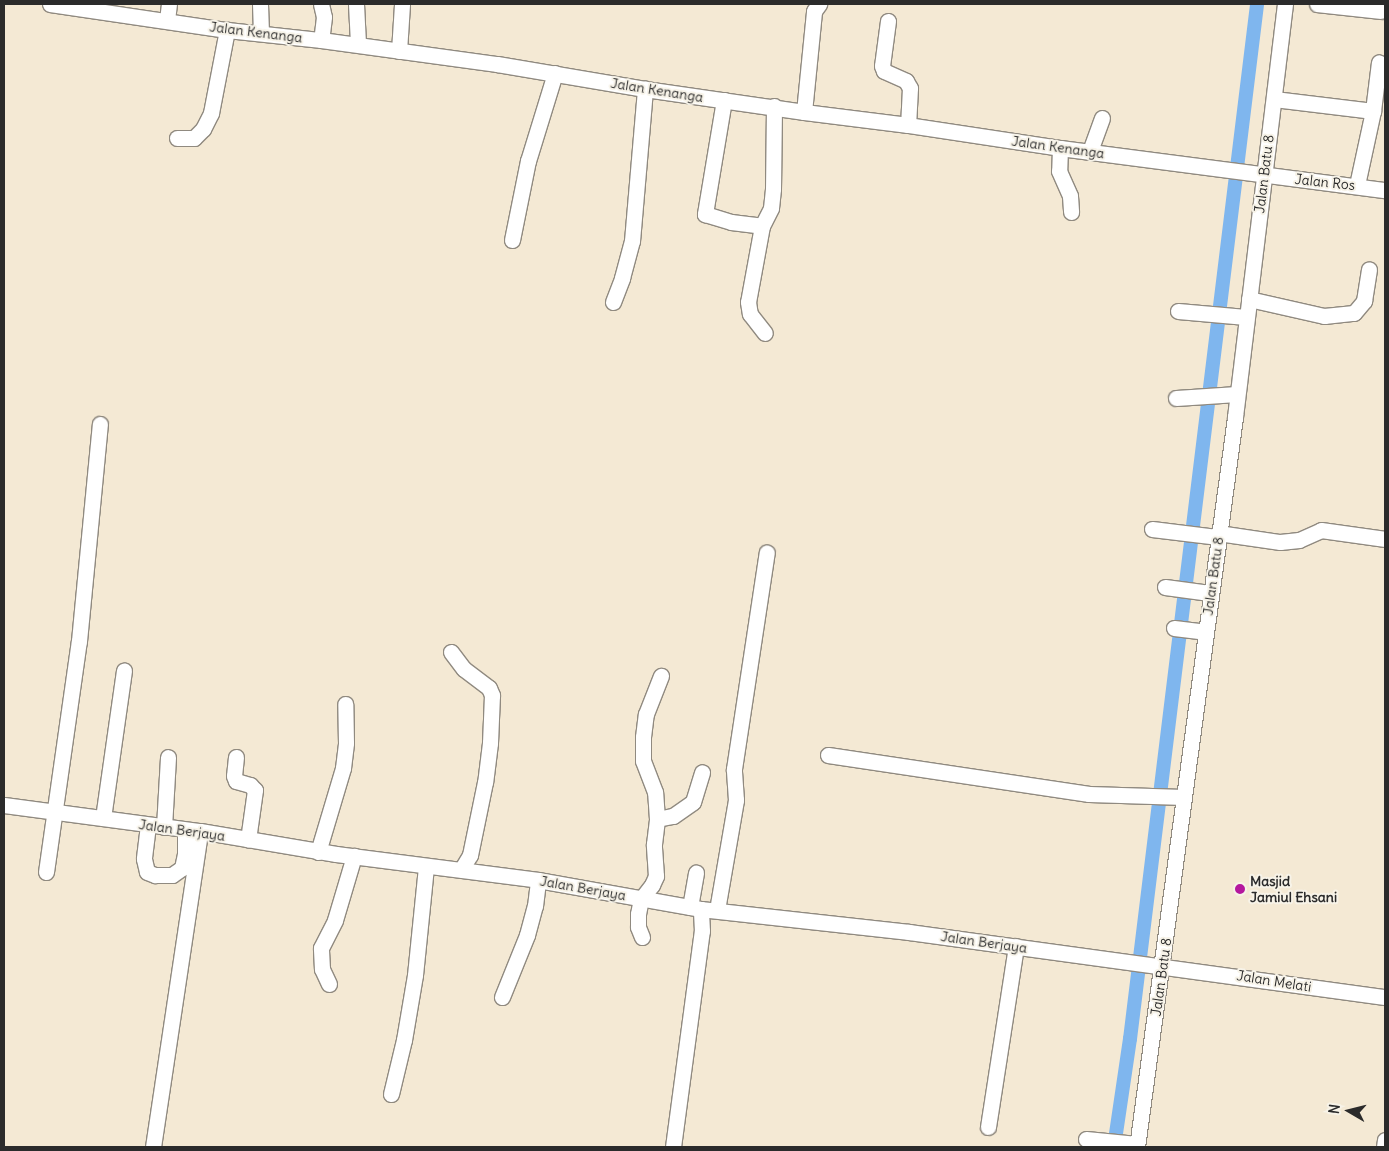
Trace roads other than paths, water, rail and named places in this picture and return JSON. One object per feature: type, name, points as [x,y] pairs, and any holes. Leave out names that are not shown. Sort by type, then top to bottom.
[{"type":"street","name":"Jalan Kenanga","points":[[50,4],[228,30],[261,32],[358,44],[555,73],[645,89],[1258,175]]},
{"type":"street","points":[[167,20],[169,4]]},
{"type":"street","points":[[260,4],[261,32]]},
{"type":"street","points":[[320,4],[324,17],[321,40]]},
{"type":"street","points":[[356,4],[358,44]]},
{"type":"street","points":[[400,51],[402,4]]},
{"type":"street","points":[[804,112],[814,11],[819,4]]},
{"type":"street","name":"Jalan Batu 8","points":[[1137,1145],[1205,632],[1204,592],[1218,535],[1230,394],[1240,317],[1249,299],[1258,175],[1274,99],[1285,4]]},
{"type":"street","points":[[1317,4],[1381,11]]},
{"type":"street","points":[[888,21],[882,66],[884,71],[906,82],[910,88],[908,125]]},
{"type":"street","points":[[177,138],[194,138],[203,129],[216,96],[228,30]]},
{"type":"street","points":[[1357,185],[1373,111],[1379,62]]},
{"type":"street","points":[[512,240],[528,161],[555,73]]},
{"type":"street","points":[[613,302],[632,241],[645,89]]},
{"type":"street","points":[[1274,99],[1373,111]]},
{"type":"street","points":[[724,100],[705,214],[724,220],[762,226]]},
{"type":"street","points":[[765,332],[750,314],[748,302],[762,226],[770,208],[773,189],[774,106]]},
{"type":"street","points":[[1090,151],[1102,118]]},
{"type":"street","points":[[1060,148],[1059,171],[1070,196],[1071,212]]},
{"type":"street","name":"Jalan Ros","points":[[1258,175],[1357,185],[1385,190]]},
{"type":"street","points":[[1249,299],[1324,316],[1354,313],[1364,300],[1370,269]]},
{"type":"street","points":[[1178,311],[1240,317]]},
{"type":"street","points":[[1176,398],[1230,394]]},
{"type":"street","points":[[46,872],[79,641],[100,424]]},
{"type":"street","points":[[1152,528],[1173,532],[1280,542],[1299,540],[1322,530],[1385,539]]},
{"type":"street","points":[[718,910],[736,800],[734,769],[767,552]]},
{"type":"street","points":[[1165,587],[1204,592]]},
{"type":"street","points":[[1180,628],[1205,632]]},
{"type":"street","points":[[451,652],[464,669],[489,688],[492,696],[490,743],[485,782],[470,855],[461,870]]},
{"type":"street","points":[[103,818],[124,670]]},
{"type":"street","points":[[642,937],[638,928],[641,899],[652,885],[656,876],[654,844],[657,819],[655,792],[643,761],[643,745],[646,714],[661,676]]},
{"type":"street","points":[[318,852],[343,768],[346,743],[345,704]]},
{"type":"street","points":[[828,756],[1089,794],[1184,797]]},
{"type":"street","points":[[164,827],[168,757]]},
{"type":"street","points":[[236,757],[234,776],[236,781],[250,785],[255,790],[248,840]]},
{"type":"street","points":[[657,819],[673,816],[693,802],[702,772]]},
{"type":"street","name":"Jalan Berjaya","points":[[4,805],[192,831],[318,852],[538,880],[695,908],[1162,965]]},
{"type":"street","points":[[148,826],[144,859],[147,872],[154,875],[172,875],[182,868],[192,831]]},
{"type":"street","points":[[153,1147],[192,831]]},
{"type":"street","points":[[329,984],[322,969],[321,948],[335,920],[354,856]]},
{"type":"street","points":[[391,1094],[404,1040],[414,975],[426,867]]},
{"type":"street","points":[[673,1147],[702,931],[695,908],[696,873]]},
{"type":"street","points":[[502,997],[527,935],[535,906],[538,880]]},
{"type":"street","points":[[988,1127],[1016,946]]},
{"type":"street","name":"Jalan Melati","points":[[1162,965],[1385,997]]},
{"type":"street","points":[[1090,1139],[1137,1145]]},
{"type":"street","points":[[1384,1147],[1385,1140]]},
{"type":"waterway","points":[[1114,1147],[1130,1039],[1257,4]]},
{"type":"place","name":"Masjid Jamiul Ehsani","points":[[1240,889]]}]
